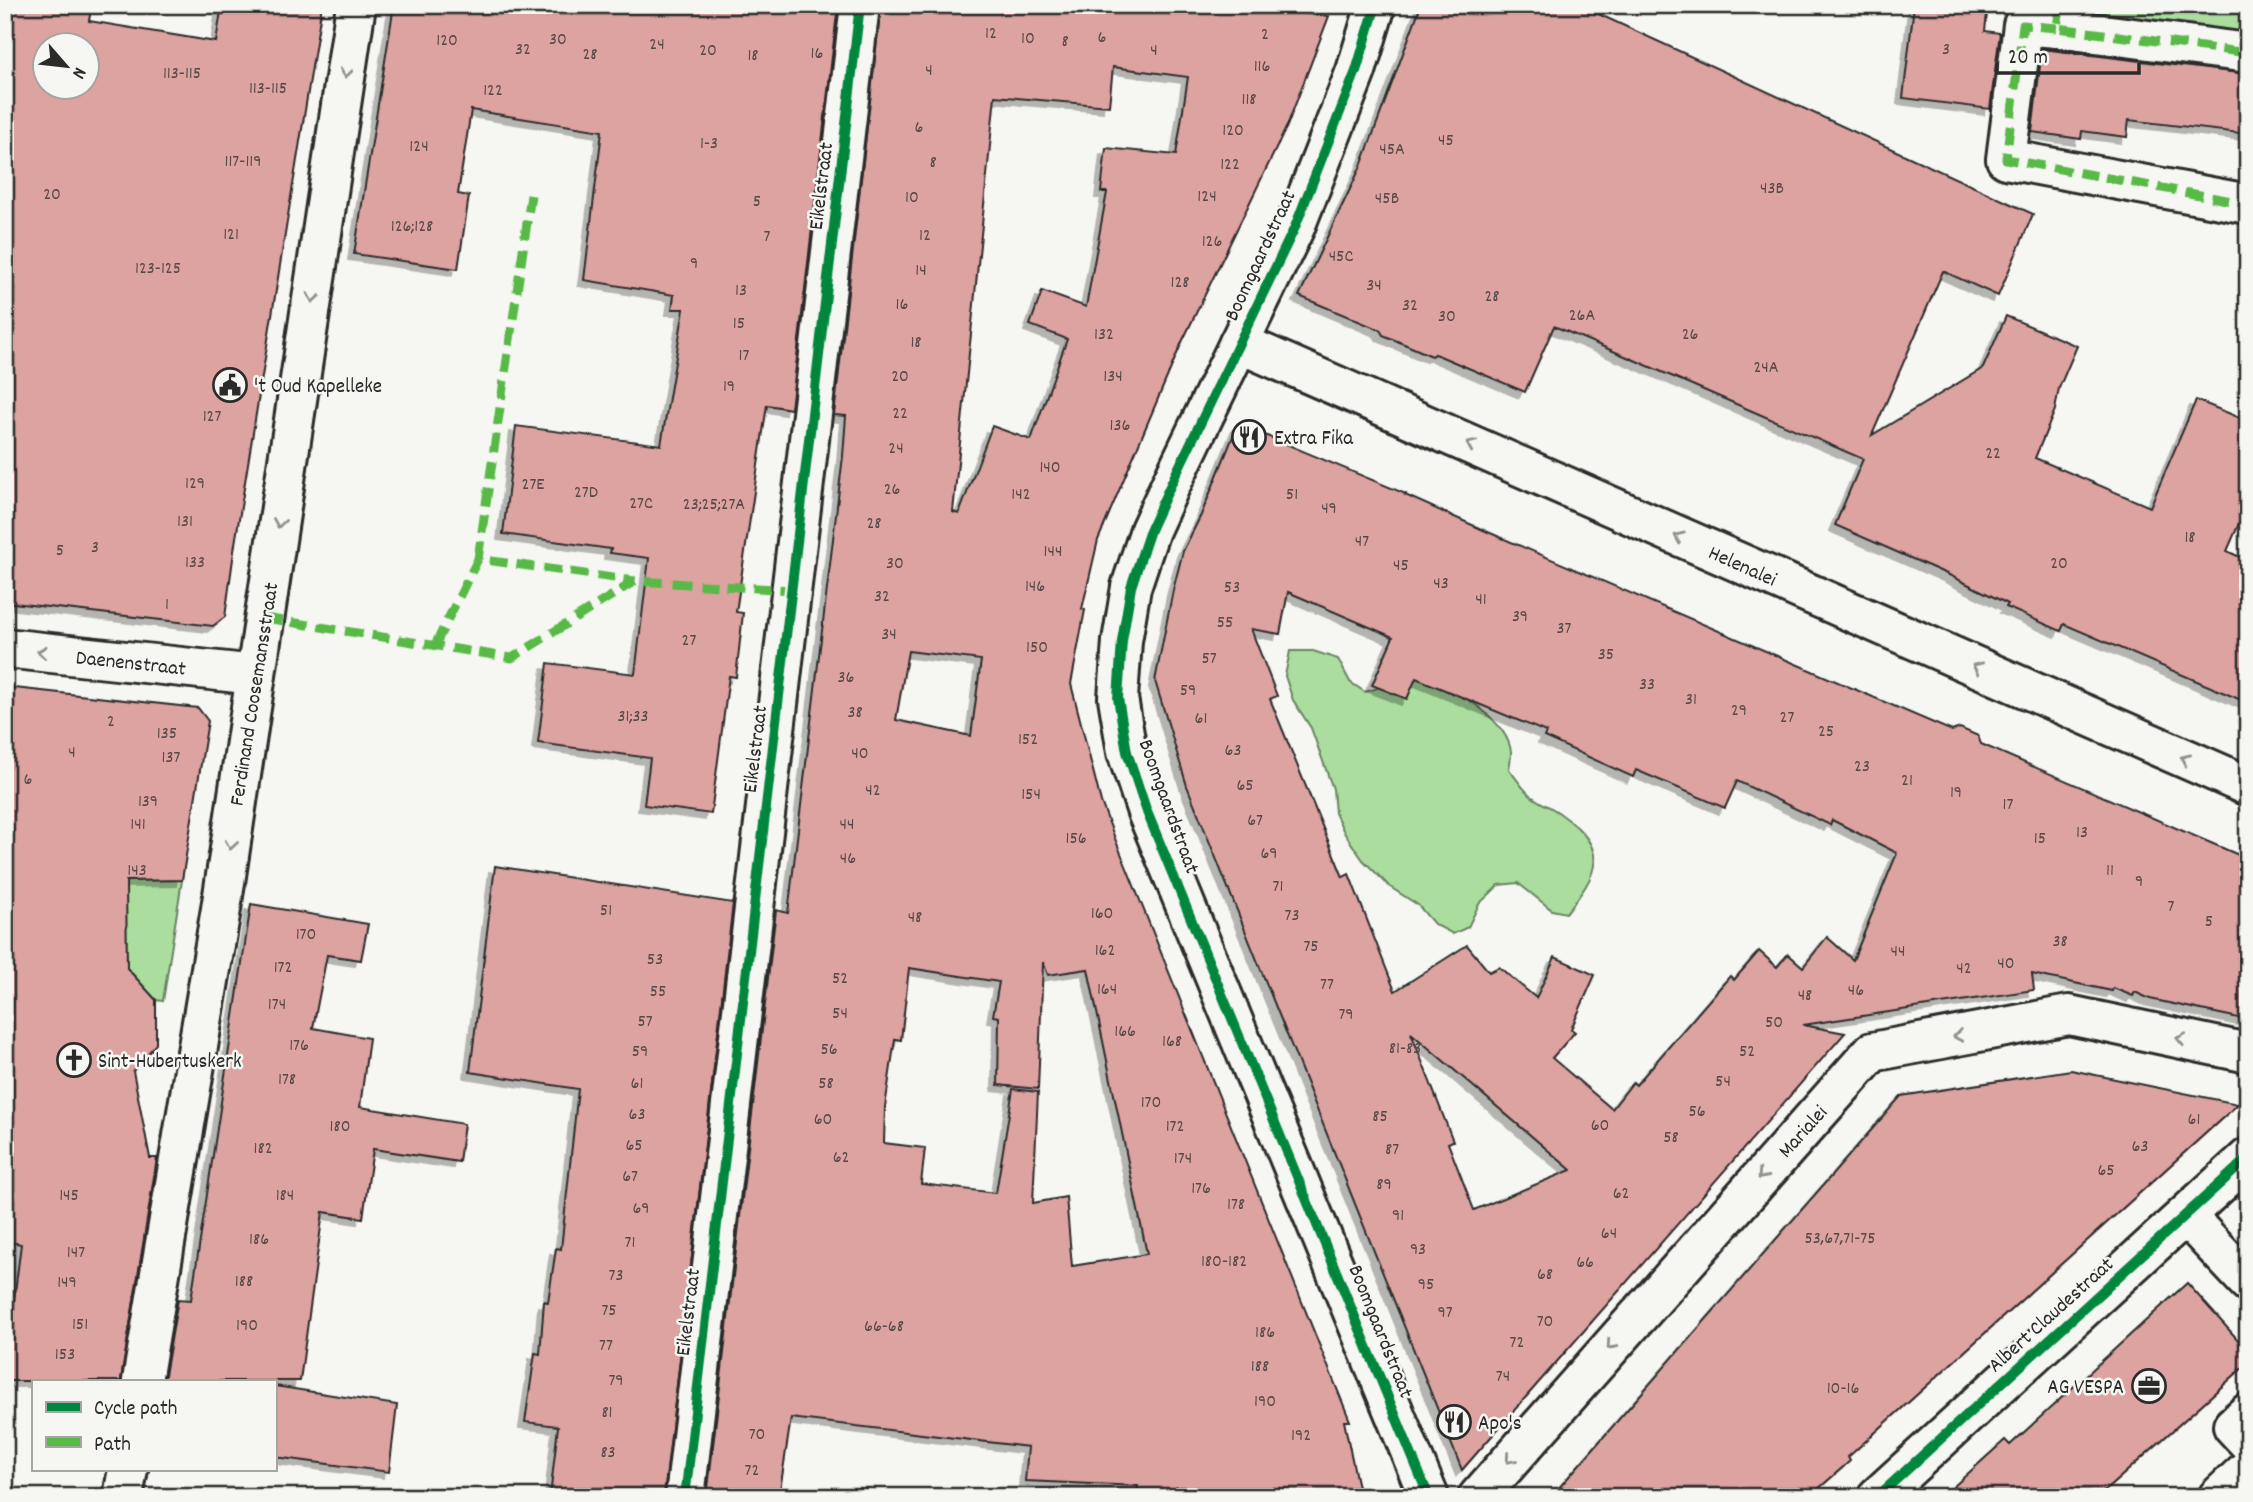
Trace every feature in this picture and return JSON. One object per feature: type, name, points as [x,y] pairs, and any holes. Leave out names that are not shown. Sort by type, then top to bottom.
[{"type":"street","name":"Ferdinand Coosemansstraat","points":[[142,1380],[216,936],[356,5]]},
{"type":"street","name":"Eikelstraat","points":[[685,1497],[860,5]]},
{"type":"street","name":"Boomgaardstraat","points":[[1376,5],[1356,71],[1295,227],[1150,530],[1131,587],[1122,641],[1118,698],[1127,752],[1152,825],[1429,1497]]},
{"type":"street","points":[[2248,53],[2059,17],[2023,25],[2006,159],[2248,204]]},
{"type":"street","name":"Helenalei","points":[[1239,343],[2248,786]]},
{"type":"street","name":"Daenenstraat","points":[[5,648],[256,675]]},
{"type":"street","name":"Marialei","points":[[1478,1497],[1872,1052],[2069,1016],[2248,1053]]},
{"type":"street","name":"Albert Claudestraat","points":[[1877,1497],[2248,1158]]},
{"type":"street","points":[[2186,1216],[2248,1282]]},
{"type":"street","points":[[2248,1413],[2233,1426],[2248,1442]]},
{"type":"street","points":[[2218,1497],[2248,1469]]},
{"type":"street","points":[[123,1497],[128,1470]]},
{"type":"green space","points":[[2076,5],[2248,5],[2248,46],[2074,24]]},
{"type":"green space","points":[[1290,651],[1313,651],[1338,659],[1350,682],[1365,692],[1427,673],[1464,696],[1490,717],[1508,740],[1511,752],[1509,769],[1519,782],[1534,798],[1577,827],[1588,839],[1593,850],[1592,873],[1566,913],[1552,910],[1518,883],[1499,885],[1479,904],[1468,927],[1453,934],[1434,924],[1418,905],[1390,887],[1363,860],[1345,834],[1335,813],[1333,789],[1311,728],[1293,700],[1285,676]]},
{"type":"green space","points":[[182,880],[163,1001],[156,1000],[40,881]]},
{"type":"building","points":[[5,5],[66,5],[91,9],[89,21],[216,42],[222,5],[322,5],[225,617],[213,626],[5,602]]},
{"type":"building","points":[[394,5],[838,5],[791,409],[767,405],[736,612],[743,613],[736,677],[729,676],[711,814],[644,805],[650,758],[538,743],[548,663],[635,674],[649,558],[610,553],[611,549],[503,534],[516,426],[661,445],[684,309],[672,309],[674,295],[584,280],[602,131],[471,110],[458,194],[469,196],[458,269],[354,254]]},
{"type":"building","points":[[881,5],[1225,5],[1329,16],[1287,126],[1182,342],[1098,540],[1082,609],[1085,610],[1071,684],[1101,802],[1350,1421],[1344,1421],[1360,1497],[1251,1497],[1251,1490],[1177,1487],[1177,1497],[1137,1497],[1138,1486],[1025,1481],[1028,1447],[791,1418],[779,1497],[707,1497],[776,910],[788,913],[843,456],[846,416],[834,415]],"holes":[[[1113,67],[1188,77],[1176,155],[1106,148],[1101,192],[1107,192],[1086,307],[1042,291],[1030,325],[1067,339],[1031,440],[992,426],[959,514],[953,512],[995,96],[1109,106]],[[908,651],[981,660],[971,736],[896,720]],[[1043,962],[1048,975],[1088,969],[1147,1254],[1072,1266],[1066,1197],[1033,1203],[1038,1092],[1013,1089],[996,1193],[921,1184],[925,1148],[884,1143],[885,1107],[895,1039],[901,1040],[909,968],[999,982],[993,1016],[999,1017],[998,1085],[1038,1089]]]},
{"type":"building","points":[[1421,5],[1579,5],[2033,214],[1998,296],[1943,271],[1872,435],[1983,368],[2006,316],[2077,346],[2059,388],[2055,410],[2035,458],[2150,507],[2196,400],[2248,421],[2248,503],[2227,551],[2248,561],[2248,703],[2064,624],[2061,631],[2006,607],[2008,604],[1949,575],[1835,525],[1863,459],[1632,359],[1554,326],[1525,392],[1435,354],[1432,356],[1383,335],[1380,330],[1299,296],[1361,166]]},
{"type":"building","points":[[1914,5],[1988,5],[1985,31],[2000,33],[1990,109],[1903,98]]},
{"type":"building","points":[[2042,49],[2248,74],[2248,134],[2129,120],[2127,137],[2082,131],[2081,139],[2032,132]]},
{"type":"building","points":[[1238,424],[1952,731],[1960,728],[1978,736],[1981,744],[2248,859],[2248,1020],[2150,999],[2135,992],[2133,996],[2113,988],[2112,991],[2032,974],[2034,990],[1803,1025],[1845,1033],[1462,1470],[1187,786],[1155,681],[1183,551],[1201,515]],"holes":[[[1288,592],[1393,637],[1372,685],[1407,699],[1416,678],[1546,732],[1544,737],[1633,777],[1636,770],[1725,808],[1737,781],[1830,825],[1832,820],[1897,853],[1853,960],[1827,937],[1803,967],[1788,954],[1777,967],[1759,951],[1734,980],[1730,976],[1636,1085],[1633,1082],[1612,1109],[1552,1058],[1575,1032],[1571,1029],[1595,975],[1555,957],[1536,998],[1499,967],[1489,972],[1467,945],[1395,991],[1349,874],[1343,877],[1270,699],[1277,696],[1251,629],[1280,634]],[[1411,1033],[1571,1170],[1474,1210],[1448,1143],[1453,1141]]]},
{"type":"building","points":[[5,687],[198,708],[208,721],[182,880],[126,881],[127,968],[156,1000],[156,1044],[133,1071],[150,1158],[157,1158],[121,1380],[5,1381],[5,1323],[11,1324],[21,1244],[5,1241]]},
{"type":"building","points":[[495,866],[733,903],[664,1497],[550,1497],[558,1426],[525,1422],[535,1353],[540,1354],[544,1301],[548,1302],[556,1248],[561,1249],[578,1089],[470,1072]]},
{"type":"building","points":[[251,904],[368,924],[361,960],[327,955],[313,1028],[369,1038],[360,1107],[464,1124],[459,1162],[373,1149],[363,1218],[323,1212],[300,1381],[164,1380],[178,1299],[191,1300]]},
{"type":"building","points":[[2071,1070],[2238,1104],[1848,1457],[1850,1461],[1809,1497],[1551,1497],[1901,1096]]},
{"type":"building","name":"AG VESPA","points":[[2187,1283],[2248,1351],[2248,1363],[2098,1497],[1942,1497],[2005,1440],[2010,1445]]},
{"type":"building","points":[[276,1386],[397,1405],[389,1472],[276,1457]]},
{"type":"marked path","points":[[2060,5],[2057,28],[2248,53]]},
{"type":"marked path","points":[[2057,28],[2023,25],[2006,159],[2248,204]]},
{"type":"marked path","points":[[478,559],[531,195]]},
{"type":"marked path","points":[[435,645],[478,559],[635,581]]},
{"type":"marked path","points":[[265,618],[512,658],[635,581],[792,590]]},
{"type":"cycle path","points":[[685,1497],[860,5]]},
{"type":"cycle path","points":[[1376,5],[1356,71],[1295,227],[1150,530],[1131,587],[1122,641],[1118,698],[1127,752],[1147,812],[1429,1497]]},
{"type":"cycle path","points":[[1877,1497],[2248,1158]]},
{"type":"place","name":"'t Oud Kapelleke","points":[[230,385]]},
{"type":"place","name":"Extra Fika","points":[[1249,437]]},
{"type":"place","name":"Sint-Hubertuskerk","points":[[74,1060]]},
{"type":"place","name":"AG VESPA","points":[[2149,1386]]},
{"type":"place","name":"Apo's","points":[[1454,1422]]}]
